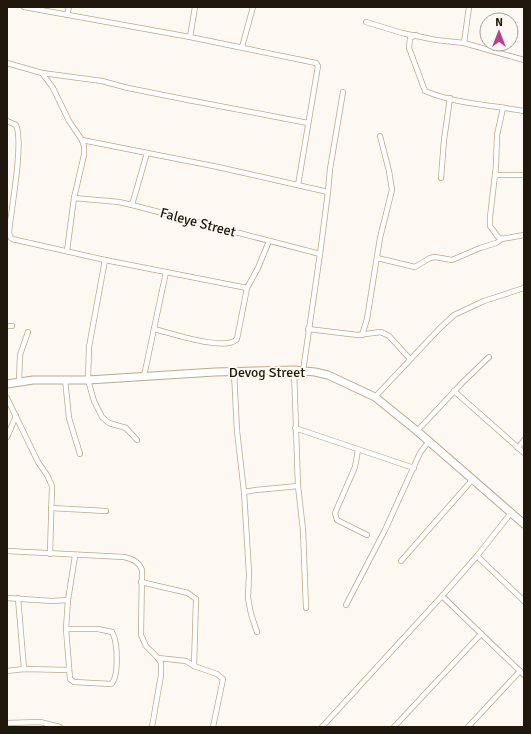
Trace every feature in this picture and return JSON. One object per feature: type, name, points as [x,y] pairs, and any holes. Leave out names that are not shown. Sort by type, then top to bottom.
[{"type":"street","points":[[24,7],[190,37],[316,63],[318,66],[298,185]]},
{"type":"street","points":[[67,15],[69,7]]},
{"type":"street","points":[[190,37],[195,7]]},
{"type":"street","points":[[242,47],[253,7]]},
{"type":"street","points":[[464,43],[469,7]]},
{"type":"street","points":[[366,22],[402,33],[436,40],[464,43],[524,60]]},
{"type":"street","points":[[416,35],[410,38],[409,48],[424,90],[450,98],[524,111]]},
{"type":"street","points":[[7,64],[42,73],[102,81],[128,88],[308,123]]},
{"type":"street","points":[[42,73],[54,88],[69,121],[82,140],[84,146],[84,155],[74,198],[67,251]]},
{"type":"street","points":[[303,371],[320,254],[330,169],[343,92]]},
{"type":"street","points":[[441,178],[444,140],[450,98]]},
{"type":"street","points":[[502,239],[490,226],[490,222],[495,175],[497,131],[503,108]]},
{"type":"street","points":[[7,120],[16,125],[18,130],[18,156],[9,232],[12,239],[105,260],[247,288]]},
{"type":"street","points":[[362,335],[367,319],[380,238],[392,190],[380,136]]},
{"type":"street","points":[[82,140],[328,192]]},
{"type":"street","points":[[132,205],[147,153]]},
{"type":"street","points":[[495,175],[524,175]]},
{"type":"street","name":"Faleye Street","points":[[74,198],[118,202],[132,205],[320,254]]},
{"type":"street","points":[[377,258],[415,267],[433,257],[452,260],[480,248],[496,244],[502,239],[524,235]]},
{"type":"street","points":[[154,329],[204,342],[228,344],[235,342],[237,339],[247,288],[258,268],[268,241]]},
{"type":"street","points":[[105,260],[89,346],[88,380],[94,401],[102,417],[109,423],[126,428],[137,440]]},
{"type":"street","points":[[144,376],[166,272]]},
{"type":"street","points":[[375,397],[454,315],[484,301],[524,288]]},
{"type":"street","points":[[308,329],[362,335],[377,332],[386,333],[410,359]]},
{"type":"street","points":[[19,382],[20,355],[28,332]]},
{"type":"street","points":[[418,431],[454,391],[489,357]]},
{"type":"street","points":[[294,370],[295,428],[298,486],[303,530],[306,608]]},
{"type":"street","name":"Devog Street","points":[[7,384],[33,380],[88,380],[144,376],[294,370],[328,375],[375,397],[429,440],[524,524]]},
{"type":"street","points":[[234,372],[237,431],[244,492],[249,573],[248,598],[257,632]]},
{"type":"street","points":[[65,379],[69,418],[80,454]]},
{"type":"street","points":[[454,391],[524,453]]},
{"type":"street","points":[[7,398],[38,462],[51,481],[50,554]]},
{"type":"street","points":[[7,437],[16,416]]},
{"type":"street","points":[[295,428],[414,468]]},
{"type":"street","points":[[346,605],[385,530],[420,453],[429,440]]},
{"type":"street","points":[[518,448],[524,440]]},
{"type":"street","points":[[358,450],[355,467],[335,513],[337,520],[367,535]]},
{"type":"street","points":[[401,561],[473,479]]},
{"type":"street","points":[[244,492],[298,486]]},
{"type":"street","points":[[51,508],[106,510]]},
{"type":"street","points":[[322,727],[442,596],[477,556],[511,513]]},
{"type":"street","points":[[7,551],[130,559],[140,565],[142,570],[141,635],[146,646],[161,663],[161,675],[152,727]]},
{"type":"street","points":[[66,628],[108,631],[114,636],[116,650],[115,676],[114,681],[111,684],[74,682],[70,680],[66,628],[74,556]]},
{"type":"street","points":[[477,556],[524,601]]},
{"type":"street","points":[[141,582],[188,593],[196,599],[194,666]]},
{"type":"street","points":[[442,596],[524,675]]},
{"type":"street","points":[[7,598],[52,601],[68,600]]},
{"type":"street","points":[[18,598],[24,669]]},
{"type":"street","points":[[394,727],[481,634]]},
{"type":"street","points":[[158,658],[186,662],[217,674],[223,679],[213,727]]},
{"type":"street","points":[[7,671],[24,669],[69,670]]},
{"type":"street","points":[[468,727],[520,671]]},
{"type":"street","points":[[7,723],[40,722],[60,727]]}]
